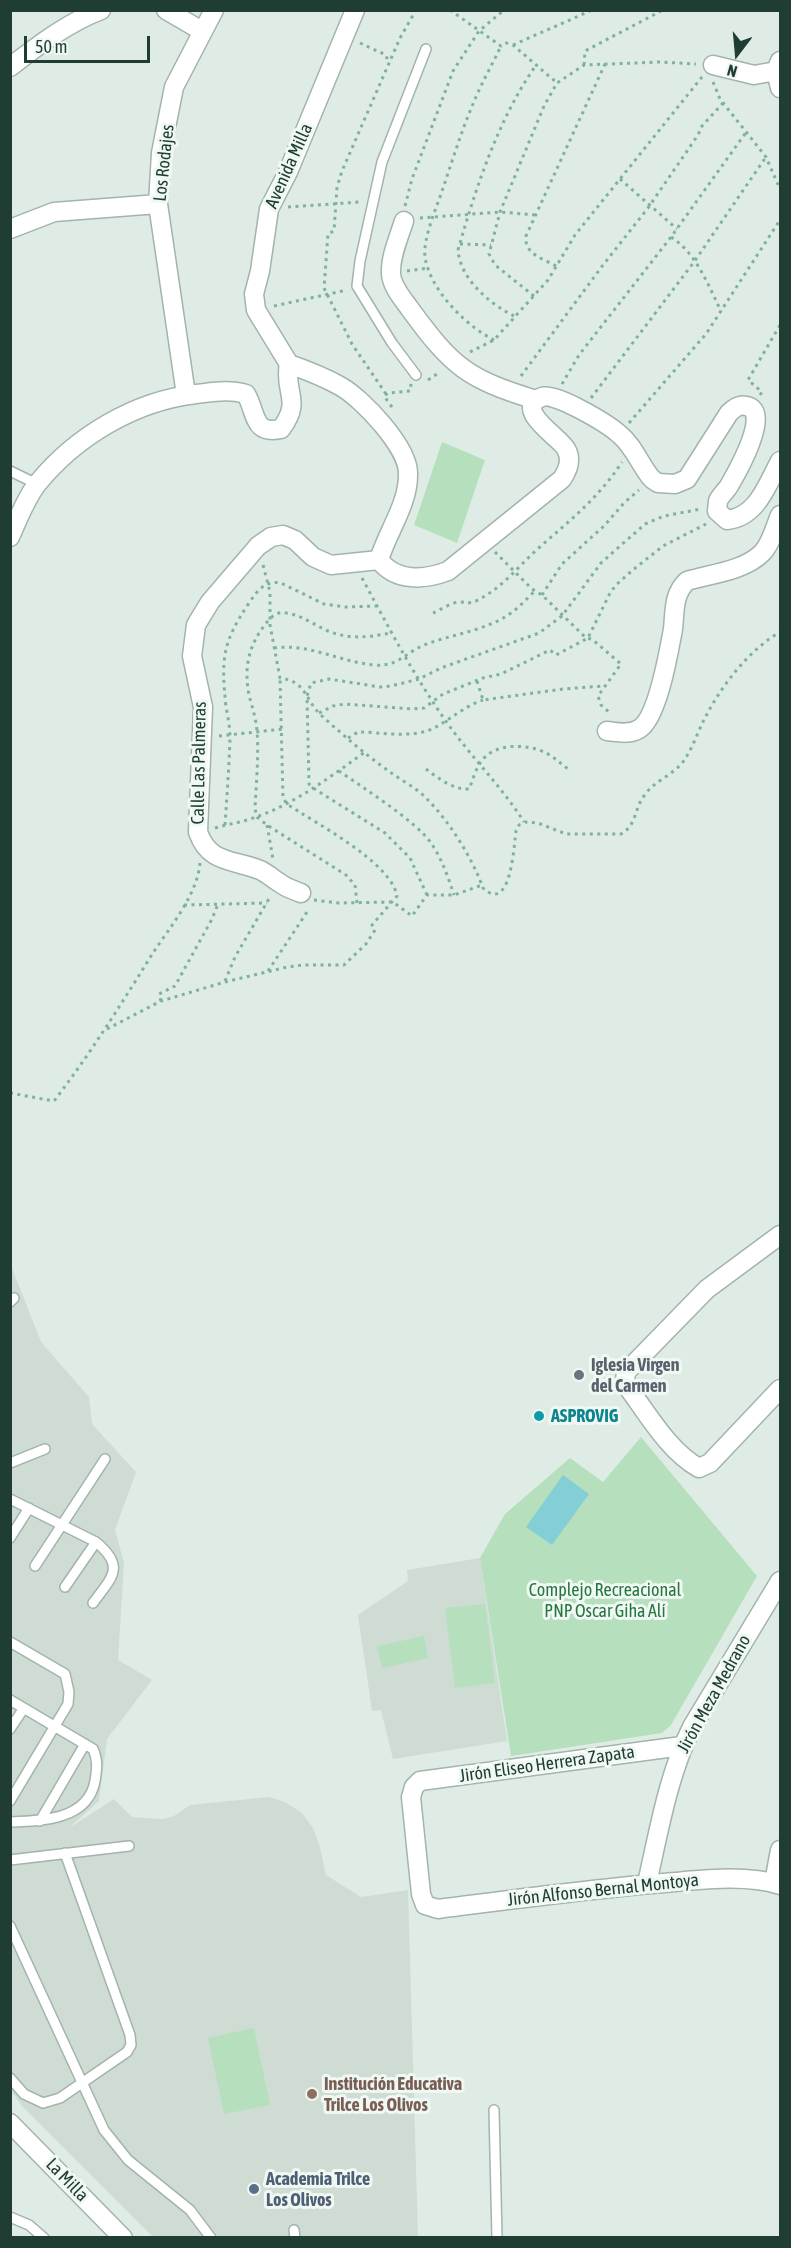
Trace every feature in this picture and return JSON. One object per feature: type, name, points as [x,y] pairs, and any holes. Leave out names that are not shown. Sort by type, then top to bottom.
[{"type":"street","points":[[10,67],[42,42],[84,17],[101,10]]},
{"type":"street","points":[[166,10],[202,31]]},
{"type":"street","name":"Los Rodajes","points":[[186,395],[158,204],[161,153],[174,87],[214,10]]},
{"type":"street","points":[[343,35],[345,10]]},
{"type":"street","points":[[343,35],[355,10]]},
{"type":"street","name":"Avenida Milla","points":[[256,310],[254,294],[260,271],[269,208],[288,172],[343,35]]},
{"type":"street","points":[[710,68],[754,75],[779,74]]},
{"type":"street","points":[[10,229],[54,212],[158,204]]},
{"type":"street","points":[[404,221],[391,265],[391,276],[395,288],[436,345],[456,364],[479,380],[536,400]]},
{"type":"street","points":[[256,310],[289,364],[341,386],[380,420],[403,452],[408,473],[405,492],[379,560],[387,570],[402,576],[435,576],[448,571],[562,479],[568,469],[569,456],[566,448],[536,421],[533,415],[536,400],[543,396],[556,398],[582,411],[626,441],[652,479],[658,483],[675,484],[687,479],[729,412],[744,405],[751,407],[755,415],[755,433],[719,510],[727,520],[739,519],[753,508],[780,460]]},
{"type":"street","points":[[10,537],[37,484],[73,449],[107,424],[147,404],[186,395],[231,390],[246,394],[252,405],[255,419],[262,429],[270,431],[281,429],[293,408],[289,364]]},
{"type":"street","points":[[607,731],[630,733],[641,729],[649,717],[662,681],[673,629],[677,594],[682,586],[687,581],[751,561],[768,545],[780,515]]},
{"type":"street","name":"Calle Las Palmeras","points":[[308,897],[261,870],[226,861],[210,853],[199,836],[203,707],[192,656],[196,625],[210,602],[258,546],[271,537],[283,535],[295,540],[322,563],[341,565],[379,560]]},
{"type":"street","points":[[780,1235],[707,1289],[626,1372],[625,1381],[667,1439],[688,1461],[699,1468],[710,1463],[780,1389]]},
{"type":"street","name":"Jirón Meza Medrano","points":[[647,1884],[672,1777],[682,1746],[780,1581]]},
{"type":"street","name":"Jirón Eliseo Herrera Zapata","points":[[425,1905],[421,1894],[411,1797],[414,1787],[420,1781],[682,1746]]},
{"type":"street","points":[[777,1884],[780,1850]]},
{"type":"street","name":"Jirón Alfonso Bernal Montoya","points":[[425,1905],[438,1909],[705,1879],[777,1884]]},
{"type":"street","name":"La Milla","points":[[10,2122],[123,2238]]},
{"type":"lane","points":[[416,375],[392,343],[357,286],[382,162],[426,49]]},
{"type":"lane","points":[[10,471],[37,484]]},
{"type":"lane","points":[[10,1463],[45,1449]]},
{"type":"lane","points":[[35,1566],[105,1459]]},
{"type":"lane","points":[[10,1499],[96,1542],[108,1552],[113,1561],[113,1576],[93,1603]]},
{"type":"lane","points":[[10,1538],[29,1508]]},
{"type":"lane","points":[[65,1587],[96,1542]]},
{"type":"lane","points":[[10,1642],[65,1674],[69,1692],[68,1704],[10,1801]]},
{"type":"lane","points":[[10,1700],[93,1749],[97,1757],[93,1789],[82,1805],[69,1814],[40,1821],[10,1821]]},
{"type":"lane","points":[[10,1729],[24,1708]]},
{"type":"lane","points":[[40,1821],[85,1744]]},
{"type":"lane","points":[[10,1860],[129,1846]]},
{"type":"lane","points":[[10,2078],[24,2094],[43,2103],[60,2098],[127,2052],[131,2045],[130,2035],[65,1853]]},
{"type":"lane","points":[[10,1926],[104,2130],[128,2160],[190,2210],[211,2238]]},
{"type":"lane","points":[[494,2110],[496,2238]]},
{"type":"lane","points":[[10,2217],[29,2225],[44,2238]]},
{"type":"path","points":[[397,414],[352,344],[327,295],[324,283],[328,234],[334,231],[337,187],[342,171],[389,63],[416,10]]},
{"type":"path","points":[[450,10],[456,12],[501,46]]},
{"type":"path","points":[[504,10],[479,31],[453,71],[412,179],[405,203],[404,221],[433,216],[500,212],[536,215]]},
{"type":"path","points":[[584,65],[585,51],[663,10]]},
{"type":"path","points":[[513,45],[590,11]]},
{"type":"path","points":[[343,35],[386,55],[389,63]]},
{"type":"path","points":[[494,340],[468,324],[443,296],[429,268],[425,247],[433,216],[473,102],[501,46],[506,43],[513,45],[557,83]]},
{"type":"path","points":[[534,296],[495,265],[489,254],[500,212],[544,106],[557,83],[584,65],[660,62],[710,68]]},
{"type":"path","points":[[556,266],[528,250],[525,244],[526,236],[605,64]]},
{"type":"path","points":[[515,317],[490,301],[467,276],[459,260],[460,244],[488,159],[515,101],[536,66]]},
{"type":"path","points":[[710,68],[723,103],[766,157],[780,189]]},
{"type":"path","points":[[386,394],[410,391],[412,377],[416,375],[425,383],[445,369],[456,372],[456,364],[494,340],[548,280],[575,235],[710,68]]},
{"type":"path","points":[[513,393],[518,381],[649,206],[702,126],[723,103]]},
{"type":"path","points":[[556,398],[567,372],[579,355],[677,230],[747,131]]},
{"type":"path","points":[[582,411],[602,381],[695,261],[766,157]]},
{"type":"path","points":[[620,179],[677,230]]},
{"type":"path","points":[[269,208],[363,202],[372,206]]},
{"type":"path","points":[[433,613],[458,602],[465,604],[474,602],[498,588],[593,500],[609,482],[626,441],[721,312],[780,220]]},
{"type":"path","points":[[671,237],[679,242],[695,261],[721,312]]},
{"type":"path","points":[[460,244],[491,245]]},
{"type":"path","points":[[391,276],[429,268]]},
{"type":"path","points":[[256,310],[327,295],[357,286]]},
{"type":"path","points":[[751,407],[762,392],[748,380],[780,325]]},
{"type":"path","points":[[542,595],[562,564],[652,479]]},
{"type":"path","points":[[427,895],[410,858],[385,833],[313,788],[308,779],[308,696],[311,683],[329,679],[380,687],[419,679],[441,668],[539,633],[562,616],[601,563],[645,524],[663,516],[719,510]]},
{"type":"path","points":[[319,713],[333,706],[345,704],[424,708],[434,703],[443,694],[518,667],[550,650],[556,655],[588,638],[616,585],[663,546],[702,527],[719,510]]},
{"type":"path","points":[[486,542],[509,568],[516,571],[562,616],[621,663],[598,696],[601,705],[610,712],[607,731]]},
{"type":"path","points":[[107,1029],[161,1001],[225,982],[303,965],[344,965],[366,944],[375,930],[372,925],[397,896],[381,869],[347,842],[287,804],[283,798],[280,678],[273,648],[268,583],[258,546]]},
{"type":"path","points":[[354,563],[406,658],[434,703],[509,798],[525,822]]},
{"type":"path","points":[[225,825],[230,735],[223,671],[226,645],[233,627],[256,593],[268,583],[281,583],[324,604],[345,607],[377,606]]},
{"type":"path","points":[[273,648],[288,646],[303,648],[376,665],[398,662],[406,658],[414,649],[465,633],[510,614],[535,591]]},
{"type":"path","points":[[357,903],[355,885],[346,875],[258,817],[255,809],[257,732],[249,694],[247,668],[249,650],[270,618],[278,613],[289,613],[330,631],[353,638],[392,633]]},
{"type":"path","points":[[280,678],[293,680],[308,696],[319,713],[365,752],[426,798],[456,833],[482,885],[488,893],[494,894],[502,891],[507,884],[511,872],[516,831],[519,825],[525,822],[538,823],[566,834],[621,834],[628,830],[644,795],[685,760],[706,716],[729,680],[754,653],[780,632]]},
{"type":"path","points":[[477,681],[483,699]]},
{"type":"path","points":[[348,738],[358,732],[422,732],[446,721],[467,705],[483,699],[563,688],[605,686]]},
{"type":"path","points":[[203,738],[283,729]]},
{"type":"path","points":[[426,769],[445,782],[469,789],[480,763],[494,750],[528,747],[546,753],[568,769]]},
{"type":"path","points":[[10,1093],[54,1101],[107,1029],[184,905],[199,872],[199,836],[225,825],[258,817],[287,804],[365,752]]},
{"type":"path","points":[[339,771],[415,826],[430,841],[444,865],[454,895]]},
{"type":"path","points":[[225,982],[235,957],[267,903],[275,880],[267,825]]},
{"type":"path","points":[[427,895],[454,895],[482,885]]},
{"type":"path","points":[[268,972],[308,897],[357,903],[393,902],[412,916],[427,895]]},
{"type":"path","points":[[184,905],[267,903]]},
{"type":"path","points":[[161,1001],[159,994],[175,986],[218,904]]},
{"type":"shaded area","points":[[10,1263],[41,1342],[89,1397],[92,1424],[136,1472],[115,1530],[124,1563],[118,1660],[152,1680],[107,1739],[99,1801],[69,1828],[114,1799],[132,1817],[163,1819],[174,1816],[190,1805],[269,1797],[285,1802],[302,1813],[313,1828],[326,1875],[361,1897],[408,1890],[418,2237],[153,2237],[22,2106],[11,2091]]},
{"type":"shaded area","points":[[480,1558],[507,1741],[393,1759],[381,1710],[372,1711],[358,1615],[408,1581],[407,1570]]},
{"type":"green space","points":[[442,442],[485,460],[457,543],[414,525]]},
{"type":"green space","name":"Complejo Recreacional PNP Oscar Giha Alí","points":[[641,1437],[757,1576],[671,1725],[662,1733],[511,1756],[480,1558],[505,1514],[570,1458],[603,1482]]},
{"type":"green space","points":[[485,1604],[495,1683],[455,1688],[445,1608]]},
{"type":"green space","points":[[424,1636],[428,1658],[382,1668],[377,1646]]},
{"type":"green space","points":[[254,2028],[270,2105],[224,2114],[208,2038]]},
{"type":"water","points":[[563,1475],[589,1494],[552,1545],[526,1527]]},
{"type":"place","name":"Iglesia Virgen del Carmen","points":[[579,1375]]},
{"type":"place","name":"ASPROVIG","points":[[539,1416]]},
{"type":"place","name":"Institución Educativa Trilce Los Olivos","points":[[312,2094]]},
{"type":"place","name":"Academia Trilce Los Olivos","points":[[254,2189]]}]
